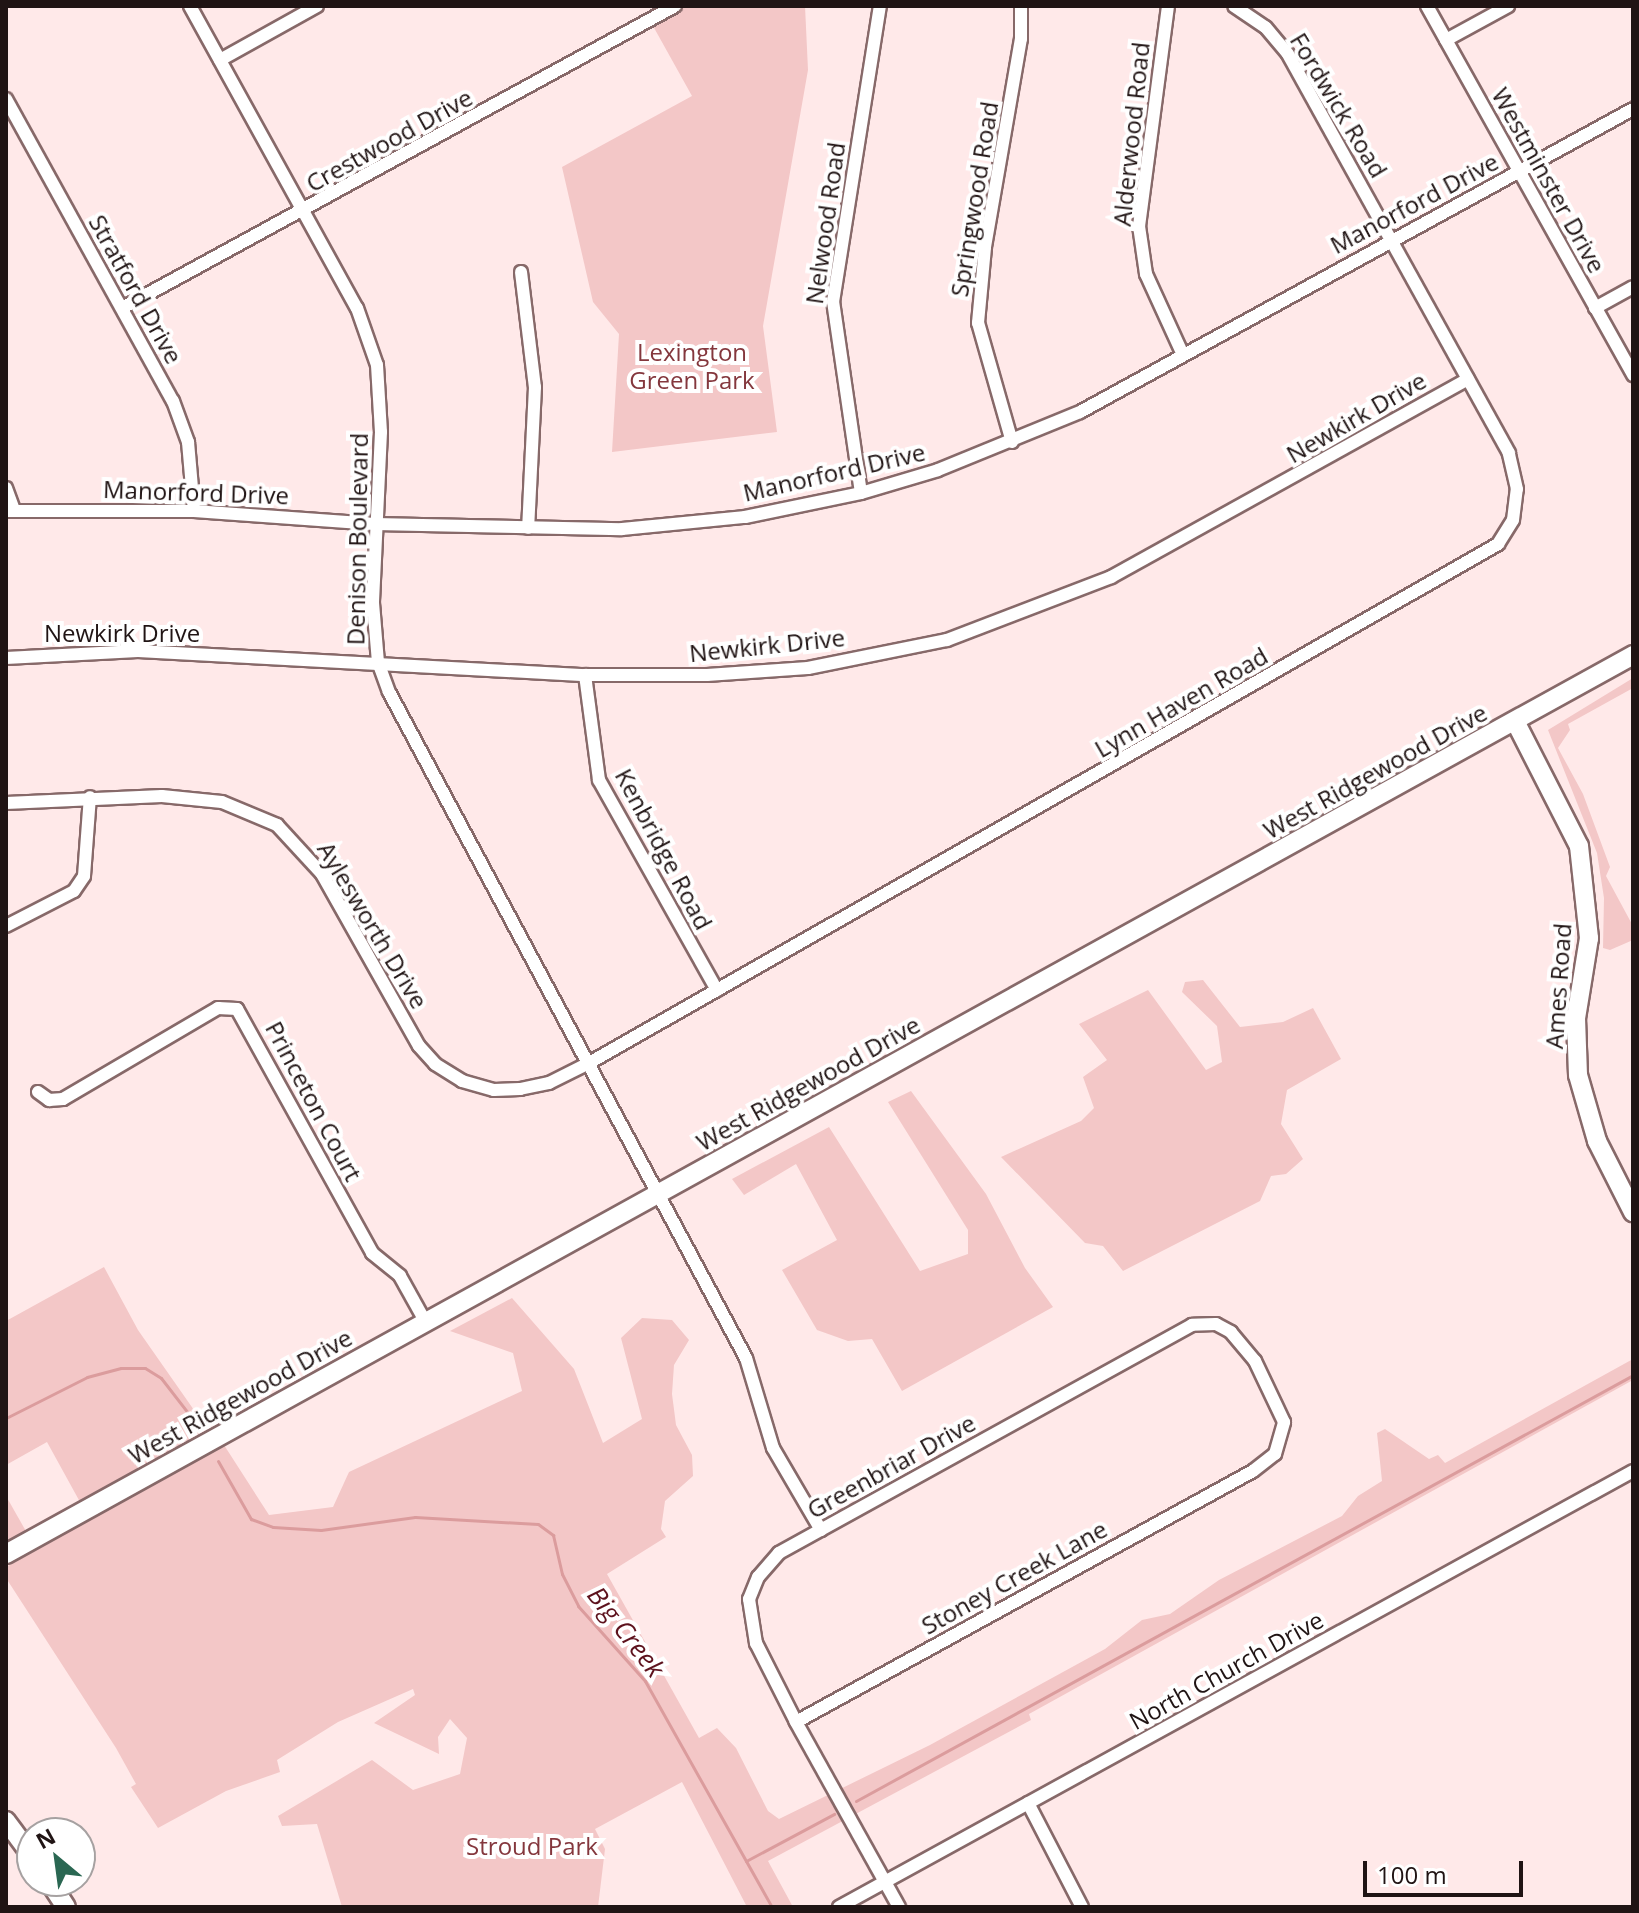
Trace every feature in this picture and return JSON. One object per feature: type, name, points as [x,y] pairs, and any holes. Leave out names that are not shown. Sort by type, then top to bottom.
[{"type":"main road","name":"West Ridgewood Drive","points":[[6,1554],[1633,655]]},
{"type":"main road","name":"Ames Road","points":[[1515,721],[1579,846],[1589,938],[1576,1018],[1578,1075],[1597,1141],[1633,1212]]},
{"type":"street","name":"Denison Boulevard","points":[[190,6],[357,308],[377,365],[381,432],[375,524],[378,662],[746,1358],[773,1448],[821,1530]]},
{"type":"street","points":[[220,60],[317,6]]},
{"type":"street","name":"Crestwood Drive","points":[[122,308],[304,212],[675,6]]},
{"type":"street","name":"Nelwood Road","points":[[861,493],[833,302],[880,6]]},
{"type":"street","name":"Springwood Road","points":[[1012,442],[978,323],[985,247],[1021,39],[1021,6]]},
{"type":"street","name":"Alderwood Road","points":[[1168,6],[1139,226],[1146,274],[1183,355]]},
{"type":"street","name":"Fordwick Road","points":[[1234,6],[1265,27],[1288,54],[1391,240]]},
{"type":"street","name":"Westminster Drive","points":[[1427,6],[1633,375]]},
{"type":"street","points":[[1446,40],[1508,6]]},
{"type":"street","name":"Stratford Drive","points":[[6,99],[122,308],[183,428],[194,511]]},
{"type":"street","name":"Manorford Drive","points":[[10,510],[194,511],[375,524],[622,529],[745,517],[861,493],[1012,442],[1080,412],[1633,109]]},
{"type":"street","name":"Lynn Haven Road","points":[[589,1063],[1498,544],[1513,520],[1517,489],[1509,453],[1391,240]]},
{"type":"street","points":[[521,272],[535,387],[528,528]]},
{"type":"street","points":[[1595,308],[1633,287]]},
{"type":"street","name":"Newkirk Drive","points":[[6,658],[138,651],[585,675],[707,675],[808,668],[962,635],[1123,571],[1468,379]]},
{"type":"street","points":[[6,488],[10,510]]},
{"type":"street","name":"Kenbridge Road","points":[[585,675],[599,780],[717,990]]},
{"type":"street","points":[[6,926],[74,891],[84,876],[90,797]]},
{"type":"street","name":"Aylesworth Drive","points":[[6,803],[90,797],[222,802],[277,825],[322,874],[419,1046],[462,1081],[494,1090],[520,1089],[549,1083],[589,1063]]},
{"type":"street","name":"Princeton Court","points":[[38,1092],[49,1100],[63,1099],[218,1008],[237,1009],[372,1253],[400,1276],[425,1321]]},
{"type":"street","name":"Greenbriar Drive","points":[[899,1907],[796,1722],[756,1643],[749,1620],[749,1599],[758,1577],[779,1553],[1192,1325],[1216,1324],[1231,1332],[1275,1397],[1284,1422],[1275,1454],[1253,1471]]},
{"type":"street","name":"Stoney Creek Lane","points":[[796,1722],[1253,1471]]},
{"type":"street","name":"North Church Drive","points":[[839,1907],[1633,1471]]},
{"type":"street","points":[[1028,1803],[1082,1907]]},
{"type":"green space","name":"Lexington Green Park","points":[[679,6],[805,6],[808,70],[763,326],[777,432],[612,452],[619,334],[593,302],[562,167],[692,96],[653,26]]},
{"type":"green space","points":[[1633,678],[1633,688],[1568,724],[1570,730],[1558,748],[1583,794],[1610,867],[1606,876],[1633,926],[1633,940],[1610,950],[1603,948],[1604,898],[1597,853],[1548,730]]},
{"type":"green space","points":[[1203,980],[1240,1027],[1283,1022],[1313,1008],[1341,1059],[1287,1090],[1281,1124],[1303,1159],[1286,1174],[1271,1176],[1260,1201],[1123,1271],[1103,1246],[1085,1243],[1001,1157],[1081,1121],[1094,1108],[1083,1077],[1107,1060],[1079,1024],[1148,990],[1206,1070],[1222,1062],[1217,1026],[1182,992],[1185,982]]},
{"type":"green space","points":[[911,1091],[986,1194],[1025,1268],[1053,1307],[902,1391],[872,1339],[848,1341],[817,1330],[782,1270],[837,1240],[796,1164],[744,1195],[732,1179],[829,1127],[920,1271],[968,1254],[968,1230],[888,1102]]},
{"type":"green space","points":[[104,1267],[138,1330],[210,1433],[80,1502],[47,1442],[6,1465],[6,1321]]},
{"type":"green space","name":"Stroud Park","points":[[512,1298],[574,1369],[603,1443],[642,1419],[621,1338],[642,1318],[672,1320],[689,1340],[674,1365],[672,1394],[676,1425],[692,1455],[693,1476],[665,1501],[661,1529],[666,1537],[607,1574],[699,1738],[717,1728],[736,1748],[768,1811],[779,1819],[930,1745],[1105,1649],[1142,1620],[1170,1614],[1219,1580],[1342,1516],[1358,1496],[1382,1481],[1377,1433],[1385,1429],[1429,1459],[1438,1455],[1445,1463],[1633,1359],[1633,1380],[1029,1714],[1031,1720],[768,1861],[793,1907],[747,1907],[682,1782],[595,1829],[605,1849],[598,1907],[342,1907],[317,1824],[282,1826],[278,1816],[372,1760],[413,1790],[460,1774],[467,1738],[450,1719],[438,1737],[439,1754],[374,1723],[415,1695],[413,1689],[338,1722],[277,1760],[280,1772],[226,1791],[158,1828],[131,1787],[136,1784],[116,1748],[6,1578],[6,1567],[224,1445],[269,1515],[333,1507],[349,1472],[522,1391],[513,1353],[450,1331]]},
{"type":"green space","points":[[6,1496],[27,1533],[6,1544]]},
{"type":"waterway","name":"Big Creek","points":[[6,1418],[87,1377],[121,1368],[145,1368],[161,1378],[192,1418]]},
{"type":"waterway","points":[[856,1801],[1633,1375]]},
{"type":"waterway","name":"Big Creek","points":[[218,1461],[251,1519],[273,1527],[321,1530],[415,1517],[538,1524],[553,1535],[562,1574],[578,1606],[645,1681],[772,1907]]},
{"type":"waterway","points":[[746,1861],[834,1814]]}]
